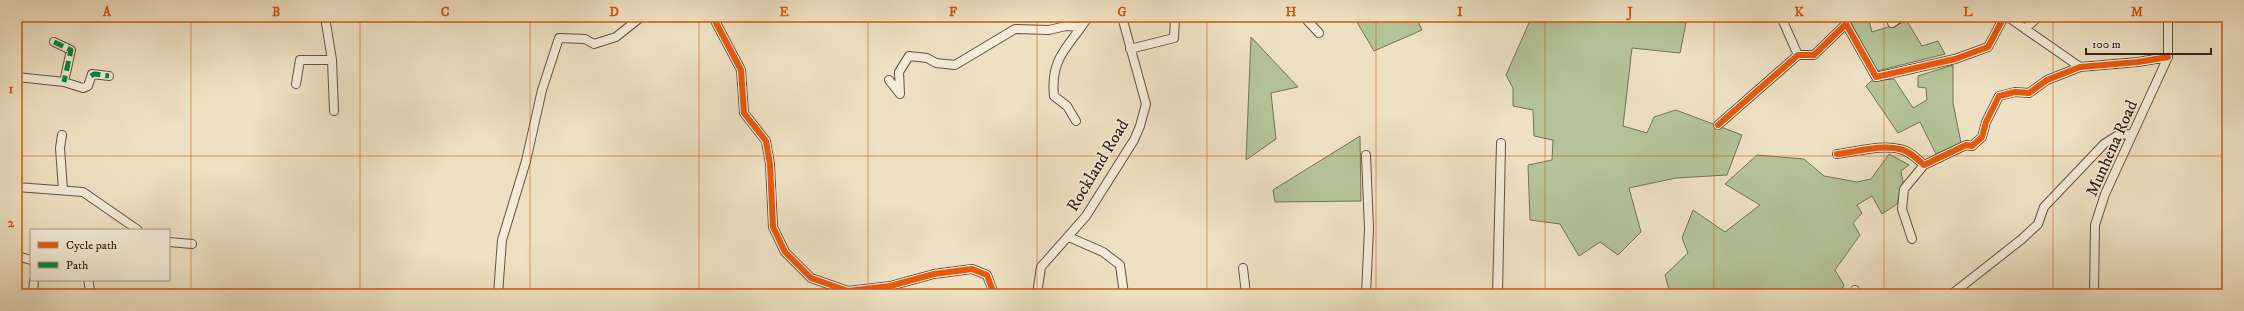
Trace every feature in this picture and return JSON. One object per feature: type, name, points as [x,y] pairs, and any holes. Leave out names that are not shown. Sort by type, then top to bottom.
[{"type":"street","points":[[326,17],[332,60],[334,111]]},
{"type":"street","points":[[498,294],[502,240],[526,161],[542,90],[559,38],[585,39],[594,44],[616,37],[641,17]]},
{"type":"street","points":[[713,17],[741,70],[744,113],[766,141],[770,164],[773,227],[785,252],[811,278],[848,291],[890,286],[934,274],[972,269],[987,275],[994,294]]},
{"type":"street","points":[[1076,121],[1067,106],[1054,96],[1053,82],[1058,57],[1088,17]]},
{"type":"street","name":"Rockland Road","points":[[1037,294],[1041,267],[1069,237],[1100,195],[1134,140],[1140,126],[1146,104],[1122,17]]},
{"type":"street","points":[[1130,49],[1174,38],[1175,17]]},
{"type":"street","points":[[1304,17],[1319,33]]},
{"type":"street","points":[[1782,17],[1798,55]]},
{"type":"street","points":[[1892,23],[1901,17]]},
{"type":"street","points":[[1718,125],[1798,55],[1814,55],[1846,24],[1876,77],[1955,59],[1988,47],[2004,17]]},
{"type":"street","points":[[2008,17],[2080,67]]},
{"type":"street","points":[[2026,29],[2038,17]]},
{"type":"street","name":"Munhena Road","points":[[2094,294],[2096,225],[2105,194],[2131,134],[2168,57],[2168,17]]},
{"type":"street","points":[[889,80],[900,94],[899,72],[909,56],[927,58],[936,63],[955,65],[1015,29],[1049,30],[1066,26],[1081,27]]},
{"type":"street","points":[[54,42],[71,50],[64,82]]},
{"type":"street","points":[[1912,239],[1902,209],[1904,189],[1924,165],[1966,145],[1972,146],[1982,137],[1986,122],[1999,96],[2015,92],[2028,93],[2047,80],[2080,67],[2138,62],[2168,57]]},
{"type":"street","points":[[296,84],[300,60],[332,60]]},
{"type":"street","points":[[17,76],[64,82],[83,88],[88,86],[92,74],[109,76]]},
{"type":"street","points":[[17,93],[17,131]]},
{"type":"street","points":[[1952,294],[2022,239],[2038,224],[2044,207],[2104,144],[2118,135],[2131,134]]},
{"type":"street","points":[[62,135],[60,148],[63,190]]},
{"type":"street","points":[[1501,143],[1498,294],[1500,167],[1501,143]]},
{"type":"street","points":[[1837,154],[1878,148],[1900,149],[1911,154],[1924,165]]},
{"type":"street","points":[[1366,154],[1369,229],[1366,294]]},
{"type":"street","points":[[17,187],[83,192],[137,229]]},
{"type":"street","points":[[1069,237],[1103,252],[1120,266],[1124,294]]},
{"type":"street","points":[[170,242],[192,244]]},
{"type":"street","points":[[17,256],[30,260]]},
{"type":"street","points":[[1243,268],[1246,294]]},
{"type":"street","points":[[33,294],[34,281]]},
{"type":"street","points":[[88,281],[91,294]]},
{"type":"green space","points":[[1354,17],[1416,17],[1422,30],[1374,51]]},
{"type":"green space","points":[[1528,17],[1645,17],[1686,23],[1680,53],[1632,48],[1623,126],[1647,133],[1654,117],[1676,110],[1742,135],[1727,175],[1676,178],[1629,188],[1641,232],[1618,255],[1600,242],[1579,256],[1560,224],[1530,220],[1528,165],[1552,160],[1553,140],[1534,136],[1533,110],[1513,106],[1513,88],[1506,75],[1529,23]]},
{"type":"green space","points":[[1810,17],[1868,17],[1872,32],[1907,21],[1922,46],[1938,41],[1945,54],[1877,71],[1850,21],[1810,22]]},
{"type":"green space","points":[[1251,37],[1298,87],[1271,93],[1276,139],[1246,160]]},
{"type":"green space","points":[[1953,65],[1953,103],[1961,143],[1936,154],[1920,122],[1898,133],[1866,86],[1871,81],[1894,79],[1913,108],[1927,100],[1926,88],[1918,87],[1918,76]]},
{"type":"green space","points":[[1360,136],[1361,201],[1275,202],[1273,190]]},
{"type":"green space","points":[[1889,154],[1909,165],[1901,171],[1903,182],[1897,204],[1882,214],[1872,196],[1857,205],[1862,213],[1853,223],[1860,235],[1835,270],[1844,285],[1840,294],[1781,294],[1776,291],[1771,294],[1670,294],[1665,275],[1688,253],[1682,238],[1693,210],[1725,232],[1760,205],[1725,184],[1757,155],[1804,159],[1824,176],[1857,182],[1871,179]]},
{"type":"marked path","points":[[54,42],[71,50],[64,82]]},
{"type":"marked path","points":[[91,76],[94,74],[109,76]]},
{"type":"cycle path","points":[[713,17],[741,70],[744,113],[766,141],[770,164],[773,227],[785,252],[811,278],[848,291],[890,286],[934,274],[972,269],[987,275],[994,294]]},
{"type":"cycle path","points":[[1718,125],[1798,55],[1814,55],[1846,24],[1876,77],[1955,59],[1988,47],[2004,17]]},
{"type":"cycle path","points":[[1837,154],[1885,147],[1893,148],[1907,152],[1924,165],[1966,145],[1972,146],[1982,137],[1986,122],[1999,96],[2015,92],[2029,93],[2047,80],[2080,67],[2138,62],[2168,57]]}]
